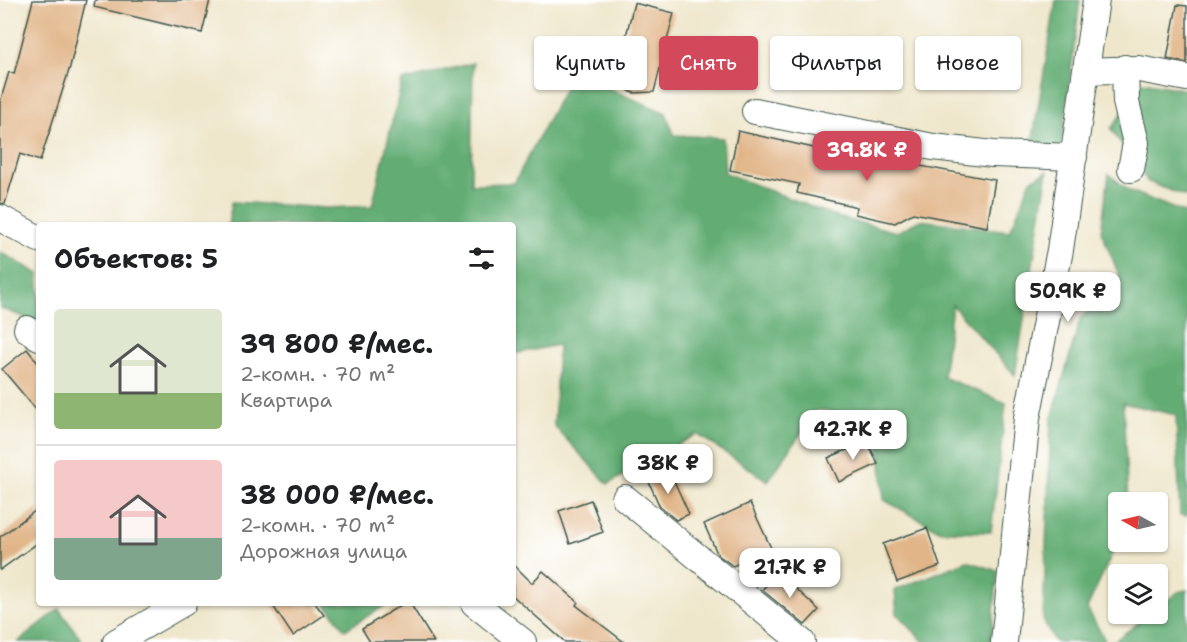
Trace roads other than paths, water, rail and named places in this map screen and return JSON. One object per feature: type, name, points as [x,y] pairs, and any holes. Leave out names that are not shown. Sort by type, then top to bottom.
[{"type":"street","points":[[1004,642],[1027,418],[1060,250],[1096,0]]},
{"type":"street","points":[[1087,71],[1125,68],[1187,78]]},
{"type":"street","points":[[1125,68],[1126,102],[1136,144],[1131,169]]},
{"type":"street","points":[[755,111],[933,147],[993,154],[1074,157]]},
{"type":"street","points":[[0,218],[36,237]]},
{"type":"street","points":[[625,498],[802,642]]},
{"type":"street","points":[[129,639],[178,606]]},
{"type":"street","points":[[478,606],[523,642]]}]
